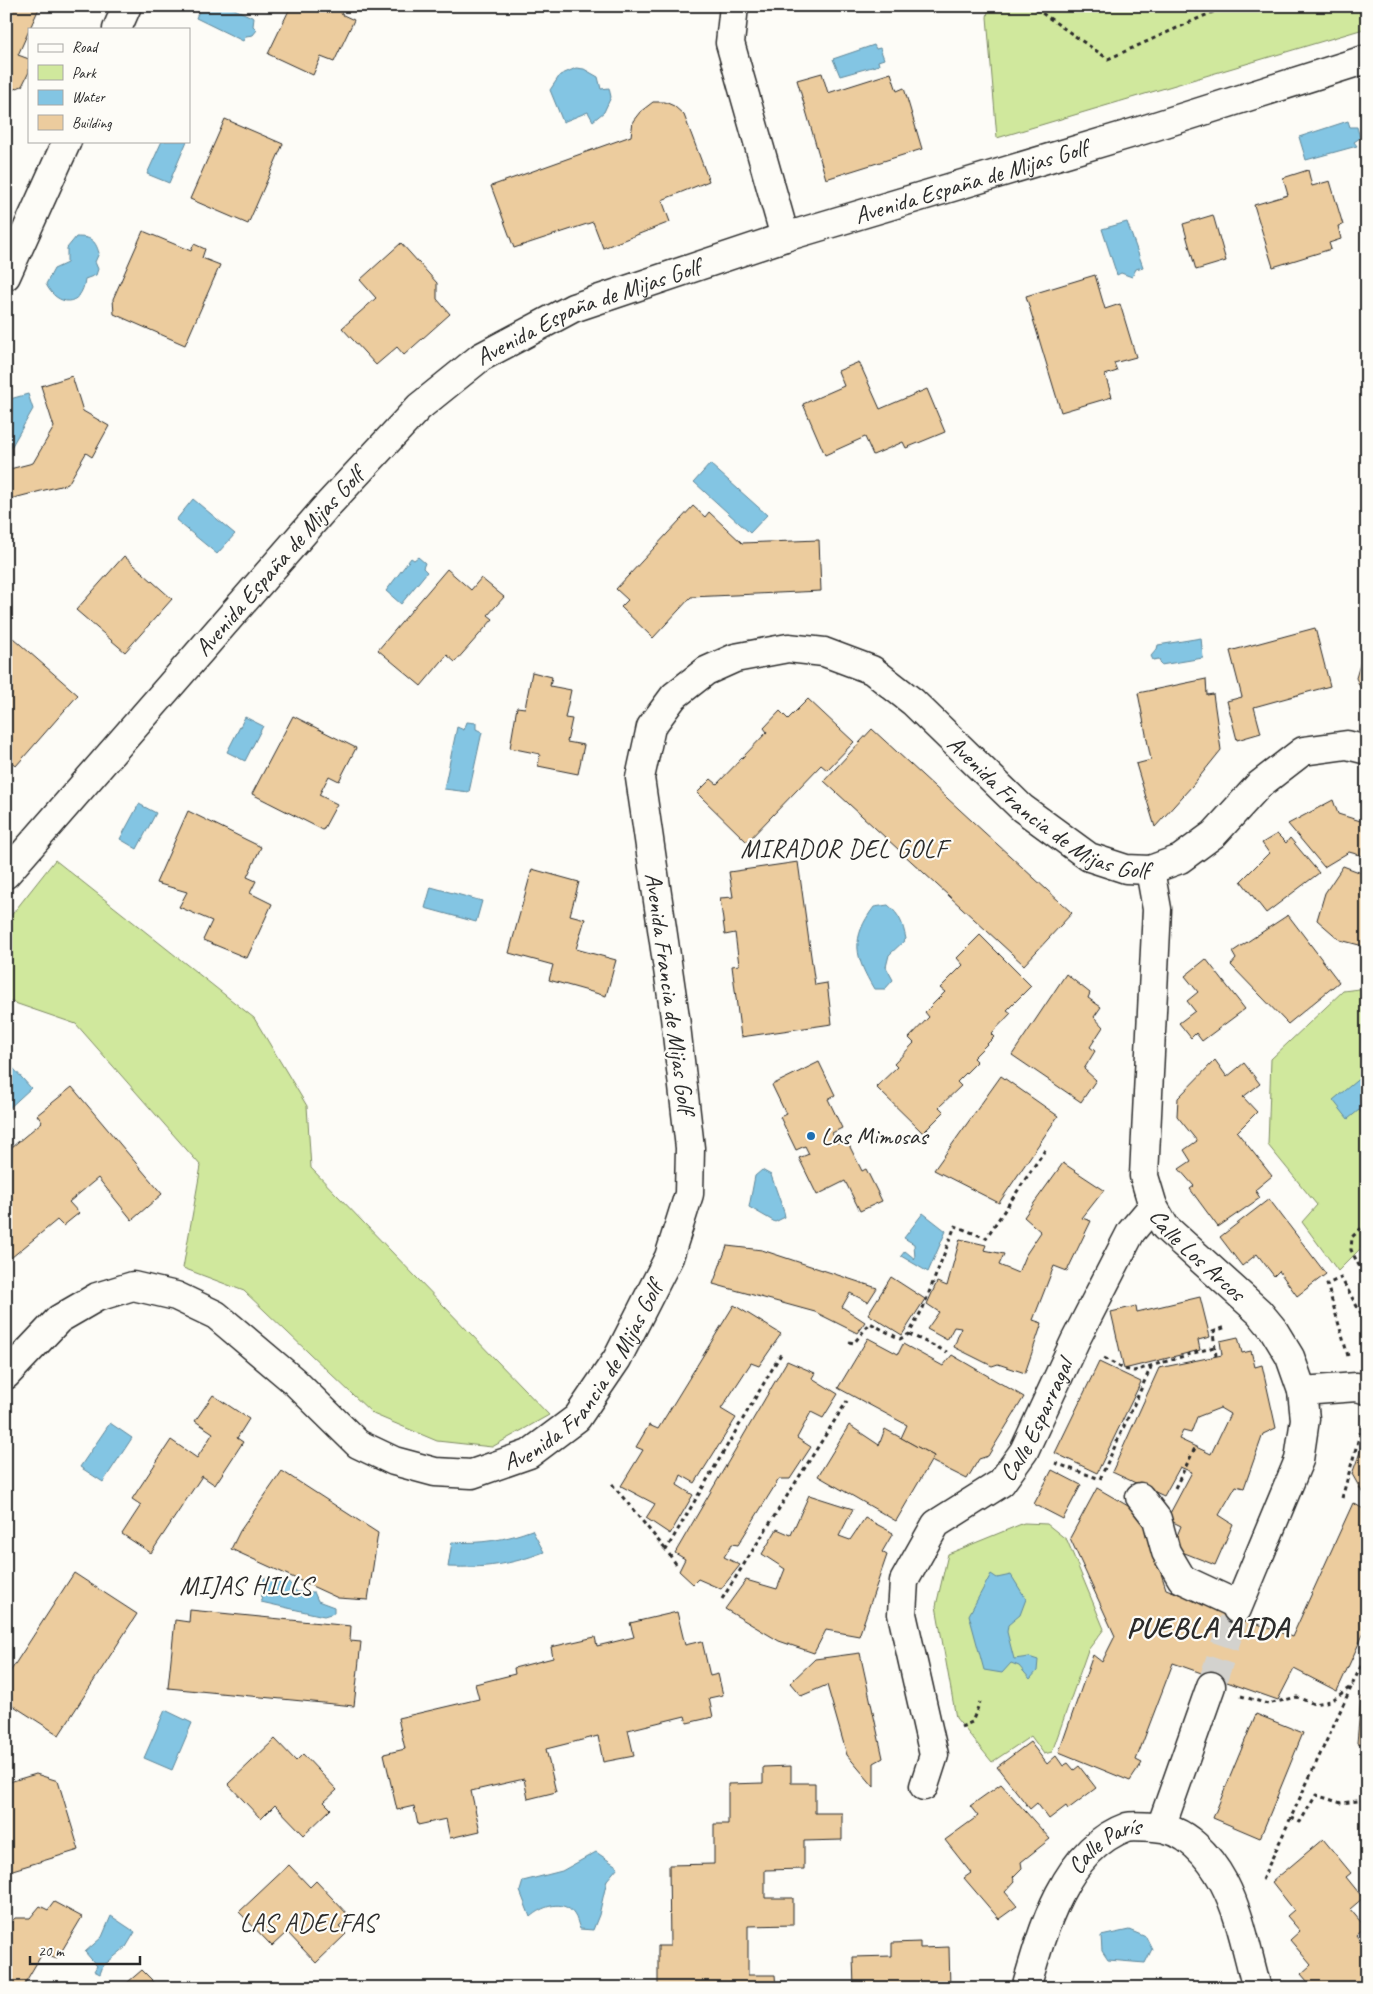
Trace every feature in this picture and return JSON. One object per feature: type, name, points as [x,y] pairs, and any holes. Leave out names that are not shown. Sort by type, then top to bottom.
[{"type":"street","points":[[117,28],[128,6]]},
{"type":"street","points":[[734,6],[730,43],[785,237]]},
{"type":"street","name":"Avenida España de Mijas Golf","points":[[9,863],[325,508],[419,407],[482,357],[573,308],[785,237],[1142,130],[1367,59]]},
{"type":"street","points":[[6,276],[67,142]]},
{"type":"street","name":"Avenida Francia de Mijas Golf","points":[[6,1375],[59,1319],[97,1297],[133,1286],[176,1296],[216,1315],[294,1381],[358,1444],[394,1461],[435,1472],[472,1474],[529,1454],[577,1418],[617,1359],[669,1257],[689,1194],[690,1148],[675,1017],[640,778],[651,727],[674,696],[706,671],[735,658],[788,648],[824,652],[872,670],[913,702],[1022,808],[1089,857],[1126,869],[1150,870],[1180,859],[1214,834],[1259,785],[1303,751],[1347,745],[1367,750]]},
{"type":"street","name":"Calle Los Arcos","points":[[1150,870],[1157,909],[1144,1176],[1152,1206],[1165,1227],[1264,1318],[1290,1357],[1302,1391],[1305,1419],[1299,1460],[1238,1607],[1182,1579],[1166,1552],[1157,1519]]},
{"type":"street","name":"Calle Esparragal","points":[[924,1786],[934,1755],[902,1614],[904,1581],[936,1524],[1001,1483],[1024,1451],[1075,1342],[1131,1232],[1152,1206]]},
{"type":"street","points":[[1302,1391],[1362,1389]]},
{"type":"street","points":[[1140,1497],[1157,1519]]},
{"type":"street","points":[[1161,1827],[1222,1690]]},
{"type":"street","name":"Calle París","points":[[1026,1988],[1040,1937],[1065,1882],[1096,1844],[1128,1826],[1161,1827],[1184,1835],[1203,1854],[1223,1882],[1238,1913],[1257,1988]]},
{"type":"path","points":[[1028,6],[1039,11],[1108,59],[1226,6]]},
{"type":"path","points":[[849,1342],[854,1343],[870,1323],[900,1339],[909,1334],[923,1308],[955,1226],[986,1238],[1047,1147]]},
{"type":"path","points":[[1367,1222],[1352,1237],[1350,1250],[1367,1280]]},
{"type":"path","points":[[1362,1389],[1327,1284],[1340,1278],[1367,1324]]},
{"type":"path","points":[[1216,1356],[1213,1332],[1228,1326]]},
{"type":"path","points":[[909,1334],[947,1352]]},
{"type":"path","points":[[1124,1369],[1134,1371],[1151,1367],[1214,1347]]},
{"type":"path","points":[[666,1550],[782,1354]]},
{"type":"path","points":[[1024,1451],[1100,1479],[1151,1367]]},
{"type":"path","points":[[722,1600],[846,1401]]},
{"type":"path","points":[[1342,1498],[1363,1422]]},
{"type":"path","points":[[1157,1519],[1196,1446]]},
{"type":"path","points":[[612,1484],[676,1564]]},
{"type":"path","points":[[1262,1880],[1367,1653]]},
{"type":"path","points":[[1222,1690],[1268,1704],[1297,1697],[1314,1704],[1331,1701],[1353,1684]]},
{"type":"path","points":[[1291,1818],[1300,1822],[1316,1795],[1341,1803],[1367,1800]]},
{"type":"green space","points":[[989,6],[1367,6],[1367,28],[997,138],[987,17]]},
{"type":"green space","points":[[55,860],[254,1018],[307,1106],[311,1168],[549,1415],[492,1447],[437,1441],[373,1414],[244,1291],[183,1268],[201,1166],[76,1024],[6,1000],[6,922]]},
{"type":"green space","points":[[1367,988],[1367,1242],[1338,1271],[1302,1222],[1317,1205],[1268,1145],[1271,1059],[1343,991]]},
{"type":"green space","points":[[1024,1523],[1047,1524],[1067,1540],[1104,1629],[1088,1650],[1052,1752],[1044,1754],[1031,1736],[992,1762],[956,1718],[936,1606],[948,1554]]},
{"type":"water","points":[[201,6],[228,6],[254,18],[253,26],[257,30],[253,35],[246,36],[243,41],[196,18]]},
{"type":"water","points":[[874,45],[876,49],[880,48],[884,59],[878,61],[879,65],[840,76],[833,59]]},
{"type":"water","points":[[576,68],[584,69],[598,77],[601,89],[609,88],[611,97],[604,112],[593,121],[588,112],[563,122],[550,90],[560,75]]},
{"type":"water","points":[[1348,121],[1350,127],[1357,127],[1360,138],[1354,142],[1357,146],[1306,160],[1299,137]]},
{"type":"water","points":[[162,142],[187,142],[169,183],[147,174]]},
{"type":"water","points":[[1127,222],[1143,267],[1136,269],[1132,277],[1121,273],[1117,275],[1102,229]]},
{"type":"water","points":[[76,237],[88,238],[94,242],[99,253],[95,262],[98,269],[96,275],[85,279],[79,295],[68,301],[62,300],[51,292],[46,284],[54,269],[67,263],[67,248]]},
{"type":"water","points":[[28,394],[33,409],[9,451],[6,450],[6,406],[10,399]]},
{"type":"water","points":[[710,464],[767,515],[750,533],[694,482]]},
{"type":"water","points":[[193,499],[235,534],[217,554],[176,520]]},
{"type":"water","points":[[418,557],[425,563],[423,568],[427,572],[401,604],[386,591],[411,558],[414,560]]},
{"type":"water","points":[[1201,638],[1203,658],[1161,665],[1159,659],[1153,660],[1151,656],[1158,645]]},
{"type":"water","points":[[245,717],[263,726],[245,761],[227,752]]},
{"type":"water","points":[[467,722],[476,723],[476,729],[482,732],[469,792],[444,789],[457,727],[464,730]]},
{"type":"water","points":[[139,804],[156,813],[137,849],[120,839]]},
{"type":"water","points":[[431,887],[482,901],[476,922],[425,908]]},
{"type":"water","points":[[888,905],[900,920],[906,939],[889,955],[886,967],[893,980],[885,989],[874,989],[859,957],[858,939],[866,918],[874,907]]},
{"type":"water","points":[[6,1060],[31,1088],[6,1111]]},
{"type":"water","points":[[1367,1072],[1367,1119],[1359,1110],[1348,1119],[1333,1100]]},
{"type":"water","points":[[762,1170],[771,1175],[784,1212],[785,1217],[775,1222],[749,1207],[755,1176]]},
{"type":"water","points":[[923,1213],[946,1231],[928,1272],[901,1256],[905,1251],[915,1259],[914,1244],[904,1238]]},
{"type":"water","points":[[110,1423],[132,1438],[103,1482],[80,1467]]},
{"type":"water","points":[[532,1530],[544,1552],[497,1565],[448,1567],[452,1542],[493,1540]]},
{"type":"water","points":[[991,1574],[997,1578],[1011,1575],[1026,1599],[1020,1615],[1008,1625],[1007,1632],[1014,1659],[1029,1657],[1038,1660],[1037,1671],[1030,1679],[1019,1666],[1011,1663],[1002,1673],[984,1670],[969,1615]]},
{"type":"water","points":[[264,1578],[287,1580],[297,1592],[314,1592],[318,1601],[334,1607],[334,1613],[324,1616],[261,1602]]},
{"type":"water","points":[[165,1710],[192,1723],[172,1770],[144,1758]]},
{"type":"water","points":[[596,1852],[618,1867],[607,1880],[599,1915],[593,1930],[580,1929],[574,1914],[564,1906],[546,1907],[530,1917],[520,1891],[523,1881],[562,1871]]},
{"type":"water","points":[[111,1916],[135,1932],[126,1947],[103,1966],[100,1974],[94,1971],[97,1966],[85,1952],[102,1937]]},
{"type":"water","points":[[1129,1930],[1146,1937],[1152,1949],[1145,1963],[1108,1960],[1102,1951],[1101,1936]]},
{"type":"building","points":[[6,6],[40,6],[30,28],[28,28],[28,33],[18,55],[28,59],[28,74],[22,86],[9,91],[6,90]]},
{"type":"building","points":[[291,6],[344,6],[341,14],[354,20],[334,62],[321,57],[313,75],[268,54]]},
{"type":"building","points":[[822,73],[828,93],[891,73],[897,91],[904,88],[922,149],[826,179],[797,80]]},
{"type":"building","points":[[653,102],[665,102],[674,106],[684,115],[709,181],[662,200],[670,222],[603,248],[593,222],[514,248],[491,186],[631,136],[633,121],[640,112]]},
{"type":"building","points":[[225,119],[283,144],[248,224],[190,199]]},
{"type":"building","points":[[1308,170],[1312,186],[1330,181],[1343,225],[1338,226],[1341,239],[1329,243],[1331,249],[1273,267],[1254,205],[1288,195],[1283,178]]},
{"type":"building","points":[[1213,215],[1226,261],[1196,270],[1183,224]]},
{"type":"building","points":[[143,231],[191,251],[194,244],[205,249],[202,258],[220,265],[185,345],[114,314],[113,299]]},
{"type":"building","points":[[401,243],[437,283],[437,299],[450,314],[404,355],[397,347],[376,365],[342,328],[376,298],[360,280]]},
{"type":"building","points":[[1095,275],[1105,309],[1120,304],[1136,357],[1114,363],[1117,371],[1105,375],[1112,397],[1061,412],[1026,296]]},
{"type":"building","points":[[859,362],[880,409],[927,389],[945,432],[906,448],[903,442],[873,455],[865,437],[825,455],[803,404],[844,386],[838,371]]},
{"type":"building","points":[[72,376],[83,411],[109,426],[92,457],[86,453],[68,484],[10,499],[6,484],[6,470],[33,463],[54,427],[41,386]]},
{"type":"building","points":[[693,506],[705,517],[709,512],[742,543],[819,540],[821,591],[691,597],[653,638],[621,607],[628,600],[616,589]]},
{"type":"building","points":[[6,530],[13,535],[6,545]]},
{"type":"building","points":[[124,556],[172,599],[125,652],[76,610]]},
{"type":"building","points":[[447,569],[471,590],[481,578],[504,597],[488,615],[493,619],[455,662],[447,655],[421,686],[378,650]]},
{"type":"building","points":[[1315,628],[1330,686],[1254,707],[1261,733],[1237,740],[1227,701],[1242,697],[1230,651]]},
{"type":"building","points":[[13,638],[78,695],[16,766],[6,757],[6,645]]},
{"type":"building","points":[[1367,640],[1367,702],[1356,678]]},
{"type":"building","points":[[532,672],[552,677],[550,686],[571,690],[565,718],[572,719],[567,742],[584,745],[578,774],[538,766],[540,754],[510,748],[517,707],[525,708]]},
{"type":"building","points":[[1206,679],[1207,695],[1213,694],[1221,750],[1155,827],[1136,764],[1151,760],[1138,693]]},
{"type":"building","points":[[808,699],[854,742],[827,770],[821,765],[747,842],[697,793],[711,779],[717,784],[767,732],[764,728],[780,711],[788,719]]},
{"type":"building","points":[[293,716],[356,748],[339,781],[329,776],[319,795],[337,804],[323,830],[252,794]]},
{"type":"building","points":[[872,729],[1072,913],[1024,965],[824,781]]},
{"type":"building","points":[[1333,800],[1338,814],[1367,823],[1367,857],[1349,852],[1324,867],[1288,824]]},
{"type":"building","points":[[188,811],[261,847],[247,877],[256,881],[250,893],[272,904],[247,958],[203,940],[212,921],[179,907],[187,892],[156,883]]},
{"type":"building","points":[[1277,834],[1286,843],[1290,838],[1319,873],[1266,913],[1241,881],[1269,853],[1262,843]]},
{"type":"building","points":[[798,862],[815,985],[827,983],[832,1024],[741,1037],[732,966],[739,965],[735,933],[725,935],[720,898],[733,897],[729,872]]},
{"type":"building","points":[[1343,866],[1367,875],[1367,947],[1340,940],[1317,920],[1325,893]]},
{"type":"building","points":[[532,869],[579,882],[570,915],[585,919],[576,949],[616,960],[606,996],[549,980],[553,965],[509,953]]},
{"type":"building","points":[[1288,915],[1339,982],[1288,1024],[1231,965],[1236,959],[1232,952]]},
{"type":"building","points":[[980,935],[1031,986],[1007,1010],[1011,1013],[991,1034],[994,1037],[973,1058],[977,1062],[957,1082],[961,1086],[939,1107],[944,1112],[923,1133],[876,1087],[897,1067],[894,1064],[914,1043],[909,1038],[929,1017],[925,1012],[945,992],[940,988],[963,965],[957,958]]},
{"type":"building","points":[[1206,959],[1245,1009],[1202,1041],[1196,1033],[1191,1038],[1179,1023],[1195,1011],[1187,1001],[1198,992],[1185,976]]},
{"type":"building","points":[[1066,974],[1090,993],[1088,998],[1101,1007],[1094,1017],[1103,1027],[1090,1047],[1095,1051],[1084,1069],[1096,1080],[1081,1102],[1012,1055]]},
{"type":"building","points":[[1215,1060],[1227,1077],[1244,1063],[1260,1084],[1243,1097],[1257,1112],[1237,1132],[1272,1176],[1255,1190],[1260,1198],[1218,1227],[1190,1189],[1194,1186],[1179,1169],[1191,1161],[1184,1150],[1197,1141],[1177,1116],[1178,1098]]},
{"type":"building","name":"Las Mimosas","points":[[819,1062],[835,1095],[828,1099],[842,1128],[832,1133],[837,1143],[846,1139],[862,1171],[866,1169],[882,1201],[860,1211],[845,1181],[817,1195],[799,1158],[809,1154],[805,1146],[796,1150],[780,1117],[786,1114],[772,1085]]},
{"type":"building","points":[[1001,1076],[1058,1116],[999,1203],[934,1170]]},
{"type":"building","points":[[72,1087],[162,1194],[132,1220],[98,1178],[69,1202],[79,1213],[63,1226],[57,1220],[6,1262],[6,1152],[42,1122],[37,1115]]},
{"type":"building","points":[[1063,1163],[1104,1190],[1082,1218],[1091,1221],[1067,1271],[1054,1266],[1033,1320],[1042,1323],[1025,1373],[998,1364],[992,1366],[954,1347],[961,1328],[954,1327],[947,1340],[927,1329],[939,1312],[927,1304],[937,1282],[947,1286],[960,1239],[986,1245],[984,1250],[1004,1254],[999,1265],[1018,1273],[1025,1256],[1041,1232],[1024,1217]]},
{"type":"building","points":[[1269,1199],[1326,1274],[1297,1296],[1279,1271],[1274,1276],[1257,1254],[1242,1266],[1220,1237]]},
{"type":"building","points":[[727,1246],[762,1250],[877,1288],[868,1302],[850,1293],[842,1307],[865,1322],[857,1333],[815,1312],[713,1284]]},
{"type":"building","points":[[891,1277],[925,1299],[902,1335],[868,1314]]},
{"type":"building","points":[[1200,1297],[1210,1337],[1198,1340],[1200,1350],[1124,1369],[1111,1312],[1136,1306],[1137,1312]]},
{"type":"building","points":[[734,1305],[781,1334],[759,1366],[751,1363],[721,1409],[736,1418],[695,1483],[681,1475],[677,1485],[693,1495],[670,1534],[646,1518],[655,1504],[621,1486],[643,1450],[636,1447],[649,1425],[658,1429]]},
{"type":"building","points":[[1238,1337],[1242,1353],[1251,1351],[1255,1367],[1262,1365],[1276,1428],[1263,1434],[1244,1488],[1236,1486],[1219,1515],[1233,1524],[1215,1565],[1172,1548],[1181,1526],[1167,1519],[1192,1472],[1180,1467],[1164,1496],[1112,1472],[1159,1368],[1222,1355],[1220,1341]],"holes":[[[1220,1408],[1230,1414],[1211,1454],[1179,1439],[1183,1431],[1191,1433],[1197,1417]]]},
{"type":"building","points":[[868,1338],[898,1354],[903,1344],[943,1366],[952,1355],[1024,1397],[988,1456],[979,1459],[967,1479],[931,1461],[934,1456],[901,1438],[907,1425],[838,1388]]},
{"type":"building","points":[[787,1361],[815,1373],[812,1378],[838,1394],[823,1418],[811,1412],[797,1438],[811,1447],[790,1479],[779,1479],[738,1545],[732,1544],[724,1557],[740,1565],[721,1589],[698,1579],[693,1584],[679,1571],[685,1559],[675,1553]]},
{"type":"building","points":[[1099,1362],[1141,1382],[1097,1473],[1055,1453]]},
{"type":"building","points":[[213,1395],[249,1419],[237,1438],[243,1442],[215,1485],[202,1476],[151,1553],[122,1534],[141,1505],[132,1499],[171,1440],[197,1458],[213,1433],[195,1421]]},
{"type":"building","points":[[849,1425],[879,1445],[885,1429],[934,1456],[896,1521],[818,1476]]},
{"type":"building","points":[[1367,1433],[1367,1498],[1366,1499],[1352,1474]]},
{"type":"building","points":[[1052,1470],[1081,1485],[1063,1519],[1034,1504]]},
{"type":"building","points":[[282,1471],[378,1533],[368,1600],[338,1598],[231,1549],[240,1531]]},
{"type":"building","points":[[1097,1488],[1142,1514],[1166,1589],[1292,1637],[1353,1503],[1367,1511],[1367,1626],[1337,1691],[1294,1669],[1278,1700],[1173,1663],[1136,1760],[1142,1763],[1130,1781],[1059,1752],[1093,1655],[1102,1662],[1115,1636],[1070,1538]]},
{"type":"building","points":[[809,1495],[853,1509],[839,1536],[850,1540],[865,1518],[893,1533],[882,1552],[887,1555],[859,1636],[826,1630],[814,1653],[779,1641],[725,1609],[746,1580],[777,1589],[785,1569],[762,1554],[777,1529],[791,1535]]},
{"type":"building","points":[[74,1573],[137,1614],[59,1735],[6,1701],[6,1678]]},
{"type":"building","points":[[190,1610],[351,1626],[350,1641],[361,1642],[354,1706],[168,1688],[175,1620],[189,1622]]},
{"type":"building","points":[[677,1612],[685,1645],[702,1641],[710,1676],[718,1674],[723,1695],[709,1698],[713,1717],[687,1723],[685,1716],[628,1730],[634,1756],[603,1762],[598,1736],[546,1749],[556,1792],[528,1799],[524,1779],[471,1791],[480,1831],[450,1838],[446,1819],[418,1825],[414,1806],[397,1810],[384,1754],[405,1749],[398,1718],[479,1699],[475,1684],[515,1674],[514,1668],[553,1658],[551,1647],[595,1637],[597,1646],[634,1637],[630,1623]]},
{"type":"building","points":[[860,1653],[883,1758],[874,1763],[874,1787],[847,1755],[827,1685],[801,1696],[790,1683],[815,1659]]},
{"type":"building","points":[[1361,1697],[1367,1697],[1367,1744],[1357,1743]]},
{"type":"building","points":[[1256,1714],[1303,1733],[1260,1838],[1213,1818]]},
{"type":"building","points":[[275,1739],[296,1761],[303,1754],[337,1790],[324,1802],[331,1809],[304,1835],[275,1805],[261,1819],[228,1784]]},
{"type":"building","points":[[1030,1742],[1047,1764],[1056,1756],[1063,1766],[1068,1763],[1074,1770],[1079,1766],[1096,1788],[1068,1809],[1066,1806],[1049,1819],[1037,1803],[1030,1809],[997,1767]]},
{"type":"building","points":[[791,1766],[791,1783],[815,1783],[815,1813],[842,1813],[842,1840],[804,1841],[804,1869],[765,1870],[765,1898],[793,1898],[793,1925],[748,1926],[748,1975],[775,1975],[776,1988],[658,1988],[658,1946],[670,1946],[669,1865],[714,1864],[714,1824],[728,1824],[728,1784],[763,1783],[763,1767]]},
{"type":"building","points":[[36,1774],[58,1781],[79,1850],[6,1872],[6,1783]]},
{"type":"building","points":[[1001,1784],[1050,1839],[1021,1862],[1022,1868],[1013,1877],[1015,1881],[1005,1892],[1017,1906],[999,1919],[964,1878],[971,1873],[945,1840],[978,1816],[970,1806]]},
{"type":"building","points":[[1323,1839],[1351,1873],[1346,1877],[1363,1898],[1350,1909],[1365,1927],[1356,1935],[1367,1949],[1367,1988],[1313,1988],[1301,1974],[1311,1965],[1290,1940],[1300,1931],[1287,1916],[1294,1910],[1272,1882]]},
{"type":"building","points":[[289,1865],[310,1887],[316,1881],[350,1917],[339,1927],[346,1934],[316,1963],[287,1932],[272,1946],[239,1912]]},
{"type":"building","points":[[54,1902],[82,1917],[57,1959],[42,1954],[22,1988],[6,1988],[6,1928],[15,1918],[30,1918],[40,1906],[48,1910]]},
{"type":"building","points":[[920,1942],[920,1948],[949,1947],[950,1988],[854,1988],[853,1957],[892,1956],[892,1943]]},
{"type":"building","points":[[142,1970],[160,1988],[121,1988]]},
{"type":"tunnel","points":[[1211,1686],[1237,1609]]},
{"type":"place","name":"Las Mimosas","points":[[811,1136]]},
{"type":"district","name":"MIRADOR DEL GOLF","points":[[844,849]]},
{"type":"district","name":"MIJAS HILLS","points":[[246,1586]]},
{"type":"district","name":"PUEBLA AIDA","points":[[1208,1627]]},
{"type":"district","name":"LAS ADELFAS","points":[[308,1923]]}]
